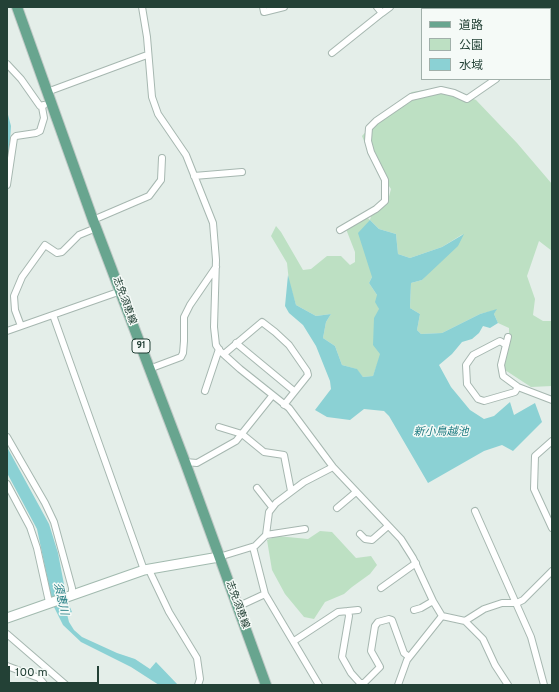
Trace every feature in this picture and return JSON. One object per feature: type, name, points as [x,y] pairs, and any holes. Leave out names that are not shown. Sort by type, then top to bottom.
[{"type":"main road","name":"志免須恵線","points":[[17,7],[47,92],[47,104],[121,290],[266,685]]},
{"type":"street","points":[[142,7],[147,37],[147,55],[152,97],[158,114],[181,145],[213,223],[216,267],[214,338],[221,352],[272,396],[284,404],[333,467],[406,546],[442,616],[465,621],[483,638],[495,665],[508,685]]},
{"type":"street","points":[[263,7],[264,12],[284,7]]},
{"type":"street","points":[[377,7],[382,13]]},
{"type":"street","points":[[332,52],[390,7]]},
{"type":"street","points":[[47,92],[147,55]]},
{"type":"street","points":[[7,64],[47,104],[40,131],[36,134],[16,136],[14,138],[7,185]]},
{"type":"street","points":[[340,230],[358,218],[376,209],[385,201],[385,180],[371,152],[368,142],[369,128],[376,121],[411,97],[441,90],[454,93],[468,99],[495,80]]},
{"type":"street","points":[[20,326],[15,310],[14,296],[22,277],[45,245],[58,253],[62,252],[79,235],[95,224],[149,196],[161,180],[162,158]]},
{"type":"street","points":[[194,176],[242,172]]},
{"type":"street","points":[[149,369],[181,357],[183,353],[184,341],[184,317],[190,305],[216,267]]},
{"type":"street","points":[[7,331],[121,290]]},
{"type":"street","points":[[54,315],[146,570],[197,658],[200,678],[198,685]]},
{"type":"street","points":[[204,390],[221,352],[236,344],[262,322],[289,344],[307,370],[308,375],[284,404]]},
{"type":"street","points":[[508,337],[501,365],[503,376],[518,387],[552,400]]},
{"type":"street","points":[[506,345],[500,341],[473,355],[466,365],[467,384],[478,399],[484,401],[515,392],[518,387]]},
{"type":"street","points":[[236,344],[294,391]]},
{"type":"street","points":[[185,462],[197,463],[236,441],[272,396]]},
{"type":"street","points":[[219,427],[242,434],[264,452],[284,455],[291,492]]},
{"type":"street","points":[[7,437],[45,503],[54,522],[72,588],[71,595]]},
{"type":"street","points":[[552,441],[535,456],[534,489],[552,528]]},
{"type":"street","points":[[266,535],[269,512],[272,508],[304,482],[333,467]]},
{"type":"street","points":[[7,484],[30,527],[37,548],[50,602]]},
{"type":"street","points":[[257,488],[272,508]]},
{"type":"street","points":[[337,508],[356,492]]},
{"type":"street","points":[[475,511],[517,603],[535,647],[544,685]]},
{"type":"street","points":[[360,534],[365,539],[372,540],[388,526]]},
{"type":"street","points":[[7,618],[146,570],[219,557],[253,547],[266,535],[305,529]]},
{"type":"street","points":[[253,547],[265,594],[319,685]]},
{"type":"street","points":[[382,588],[416,563]]},
{"type":"street","points":[[465,621],[490,607],[507,602],[517,603],[523,600],[552,571]]},
{"type":"street","points":[[237,607],[265,594]]},
{"type":"street","points":[[414,610],[433,601]]},
{"type":"street","points":[[294,641],[338,612],[358,610]]},
{"type":"street","points":[[348,611],[349,616],[342,657],[351,673],[360,683],[364,683],[380,667],[371,651],[375,626],[378,622],[389,619],[392,620],[404,653],[409,657]]},
{"type":"street","points":[[399,685],[403,667],[409,657],[442,616]]},
{"type":"street","points":[[7,634],[66,685]]},
{"type":"street","points":[[7,666],[39,678],[45,685]]},
{"type":"green space","points":[[443,87],[476,100],[517,143],[552,184],[552,251],[539,241],[527,276],[535,299],[533,315],[543,321],[552,321],[552,386],[531,387],[505,370],[502,361],[509,345],[509,328],[498,323],[494,314],[496,310],[480,314],[442,333],[421,334],[417,330],[420,314],[410,308],[411,283],[422,280],[463,234],[442,247],[410,258],[398,254],[396,234],[379,229],[370,220],[371,216],[387,204],[391,189],[372,161],[362,136],[383,113],[412,92]]},
{"type":"green space","points":[[367,217],[370,220],[372,277],[369,283],[377,295],[381,354],[373,376],[363,377],[356,369],[342,365],[335,346],[323,338],[326,322],[331,314],[316,316],[296,305],[289,282],[287,263],[271,236],[276,226],[303,270],[311,269],[327,256],[341,256],[350,265],[355,262],[355,252],[346,229]]},
{"type":"green space","points":[[320,531],[332,532],[356,558],[371,556],[377,565],[370,574],[344,594],[325,602],[314,619],[304,617],[285,594],[272,570],[267,540],[277,536],[308,539]]},
{"type":"water","points":[[7,111],[11,126],[7,167]]},
{"type":"water","name":"新小鳥越池","points":[[370,220],[379,229],[396,234],[398,254],[410,258],[442,247],[464,234],[458,246],[422,280],[411,283],[410,308],[420,314],[417,330],[421,334],[442,333],[480,314],[497,309],[494,314],[498,323],[490,328],[483,326],[479,333],[472,339],[462,342],[452,354],[439,365],[451,387],[470,410],[484,419],[494,416],[510,402],[514,415],[535,403],[542,422],[513,451],[502,445],[484,451],[428,483],[389,416],[384,411],[364,409],[350,420],[327,417],[315,410],[331,389],[330,381],[316,346],[303,325],[289,313],[285,306],[288,275],[296,305],[316,316],[331,314],[326,322],[323,338],[335,346],[342,365],[357,369],[363,377],[373,376],[380,354],[373,345],[374,318],[379,309],[375,302],[377,295],[369,283],[372,277],[358,233]]},
{"type":"water","name":"須恵川","points":[[7,447],[49,524],[58,553],[67,600],[72,612],[67,614],[69,622],[74,630],[82,637],[117,653],[135,659],[150,669],[156,662],[178,685],[159,685],[131,667],[81,642],[63,625],[53,605],[37,529],[7,473]]}]
